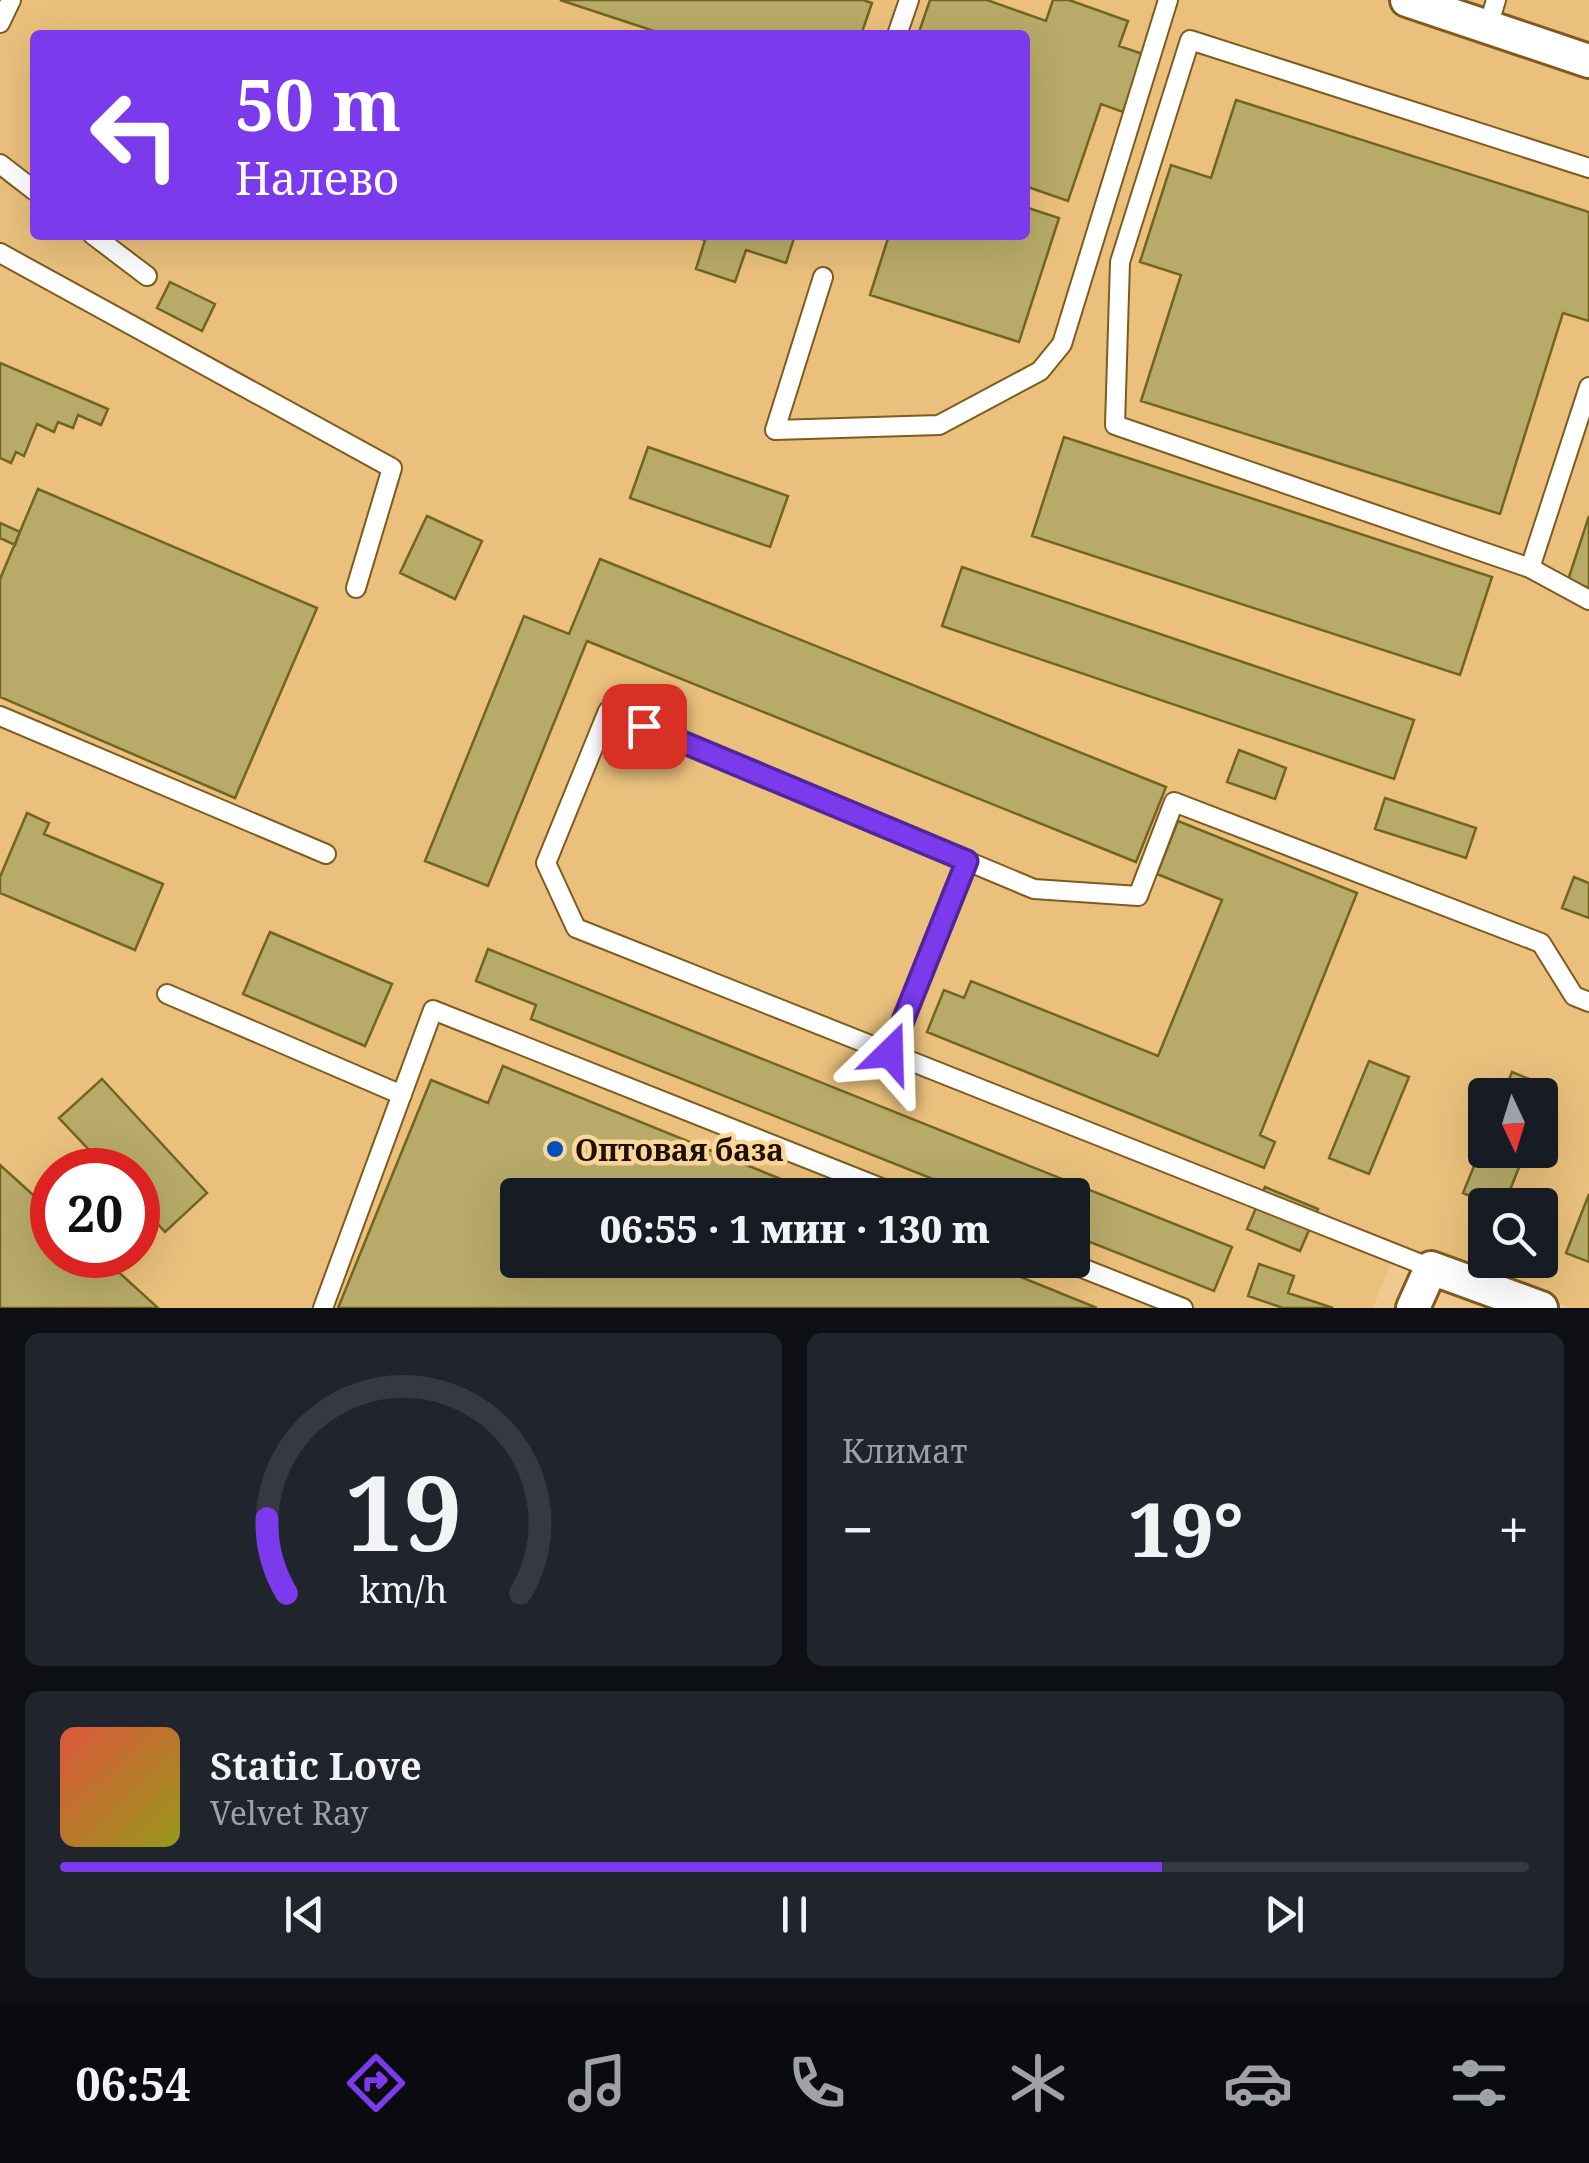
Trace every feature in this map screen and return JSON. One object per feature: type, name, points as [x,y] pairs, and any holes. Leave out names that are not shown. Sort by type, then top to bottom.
[{"type":"street","points":[[1407,0],[1492,13],[1589,61]]},
{"type":"street","points":[[1413,1308],[1431,1268],[1541,1308]]},
{"type":"lane","points":[[0,23],[10,0]]},
{"type":"lane","points":[[899,30],[909,0]]},
{"type":"lane","points":[[824,278],[775,430],[939,425],[1040,371],[1062,344],[1168,0]]},
{"type":"lane","points":[[1589,168],[1190,40],[1120,262],[1114,425],[1530,568],[1589,600]]},
{"type":"lane","points":[[0,164],[30,187]]},
{"type":"lane","points":[[100,240],[147,276]]},
{"type":"lane","points":[[0,253],[392,468],[356,588]]},
{"type":"lane","points":[[1530,568],[1589,387]]},
{"type":"lane","points":[[1431,1268],[576,928],[546,863],[608,711],[1034,888],[1138,896],[1174,802],[1541,943],[1574,996],[1589,1002]]},
{"type":"lane","points":[[0,716],[326,854]]},
{"type":"lane","points":[[890,1053],[967,861]]},
{"type":"lane","points":[[167,994],[402,1095]]},
{"type":"lane","points":[[322,1308],[434,1010],[856,1178]]},
{"type":"lane","points":[[1090,1271],[1183,1308]]},
{"type":"shaded area","points":[[0,0],[1589,0],[1589,1308],[1571,1308],[1489,1278],[1558,1278],[1558,1188],[1468,1188],[1468,1270],[1398,1245],[1373,1308],[0,1308]]},
{"type":"building","points":[[560,0],[872,3],[863,30],[651,30]]},
{"type":"building","points":[[930,0],[987,0],[1046,21],[1053,0],[1069,0],[1128,21],[1119,46],[1143,54],[1123,112],[1101,104],[1068,201],[1030,188],[1030,30],[920,30]]},
{"type":"building","points":[[1236,100],[1589,212],[1589,321],[1563,313],[1500,514],[1141,401],[1181,275],[1140,262],[1171,165],[1211,178]]},
{"type":"building","points":[[1030,209],[1059,218],[1019,342],[870,295],[887,240],[1030,240]]},
{"type":"building","points":[[705,240],[793,240],[786,263],[746,250],[735,282],[696,269]]},
{"type":"building","points":[[170,282],[215,304],[202,331],[157,308]]},
{"type":"building","points":[[0,363],[108,409],[101,425],[78,415],[73,428],[58,422],[54,432],[37,424],[24,456],[16,452],[11,463],[0,458]]},
{"type":"building","points":[[1064,437],[1492,577],[1460,675],[1032,536]]},
{"type":"building","points":[[648,447],[788,496],[770,547],[630,498]]},
{"type":"building","points":[[38,489],[317,608],[235,798],[0,697],[0,579]]},
{"type":"building","points":[[427,516],[482,541],[455,599],[400,573]]},
{"type":"building","points":[[1589,516],[1589,588],[1568,580]]},
{"type":"building","points":[[0,523],[20,532],[15,545],[0,538]]},
{"type":"building","points":[[600,559],[1166,787],[1136,862],[587,641],[488,886],[425,861],[524,616],[569,634]]},
{"type":"building","points":[[962,567],[1414,720],[1394,779],[942,626]]},
{"type":"building","points":[[1239,750],[1286,768],[1275,799],[1227,782]]},
{"type":"building","points":[[1385,798],[1476,828],[1466,858],[1375,829]]},
{"type":"building","points":[[27,813],[49,823],[44,834],[163,884],[135,950],[0,893],[0,877]]},
{"type":"building","points":[[1178,821],[1357,893],[1260,1135],[1275,1142],[1264,1168],[927,1032],[944,990],[964,998],[971,981],[1158,1056],[1222,900],[1157,874]]},
{"type":"building","points":[[1574,877],[1589,883],[1589,918],[1562,908]]},
{"type":"building","points":[[270,932],[392,984],[365,1046],[243,994]]},
{"type":"building","points":[[488,949],[1060,1178],[930,1178],[531,1019],[536,1005],[476,981]]},
{"type":"building","points":[[1369,1061],[1409,1077],[1369,1174],[1329,1158]]},
{"type":"building","name":"Оптовая база","points":[[503,1066],[778,1178],[500,1178],[500,1278],[1023,1278],[1097,1308],[338,1308],[431,1080],[488,1103]]},
{"type":"building","points":[[102,1079],[207,1193],[165,1232],[160,1226],[160,1148],[87,1148],[59,1118]]},
{"type":"building","points":[[0,1165],[30,1192],[30,1278],[125,1278],[158,1308],[0,1308]]},
{"type":"building","points":[[1473,1168],[1519,1168],[1511,1188],[1468,1188],[1468,1195],[1463,1193]]},
{"type":"building","points":[[1265,1187],[1318,1209],[1300,1251],[1247,1229]]},
{"type":"building","points":[[1090,1190],[1232,1247],[1214,1291],[1090,1242]]},
{"type":"building","points":[[1589,1194],[1589,1262],[1566,1253]]},
{"type":"building","points":[[1259,1264],[1294,1276],[1288,1293],[1333,1308],[1283,1308],[1248,1296]]},
{"type":"place","name":"Оптовая база","points":[[555,1149]]},
{"type":"route","points":[[644,726],[967,861],[890,1053]]}]
